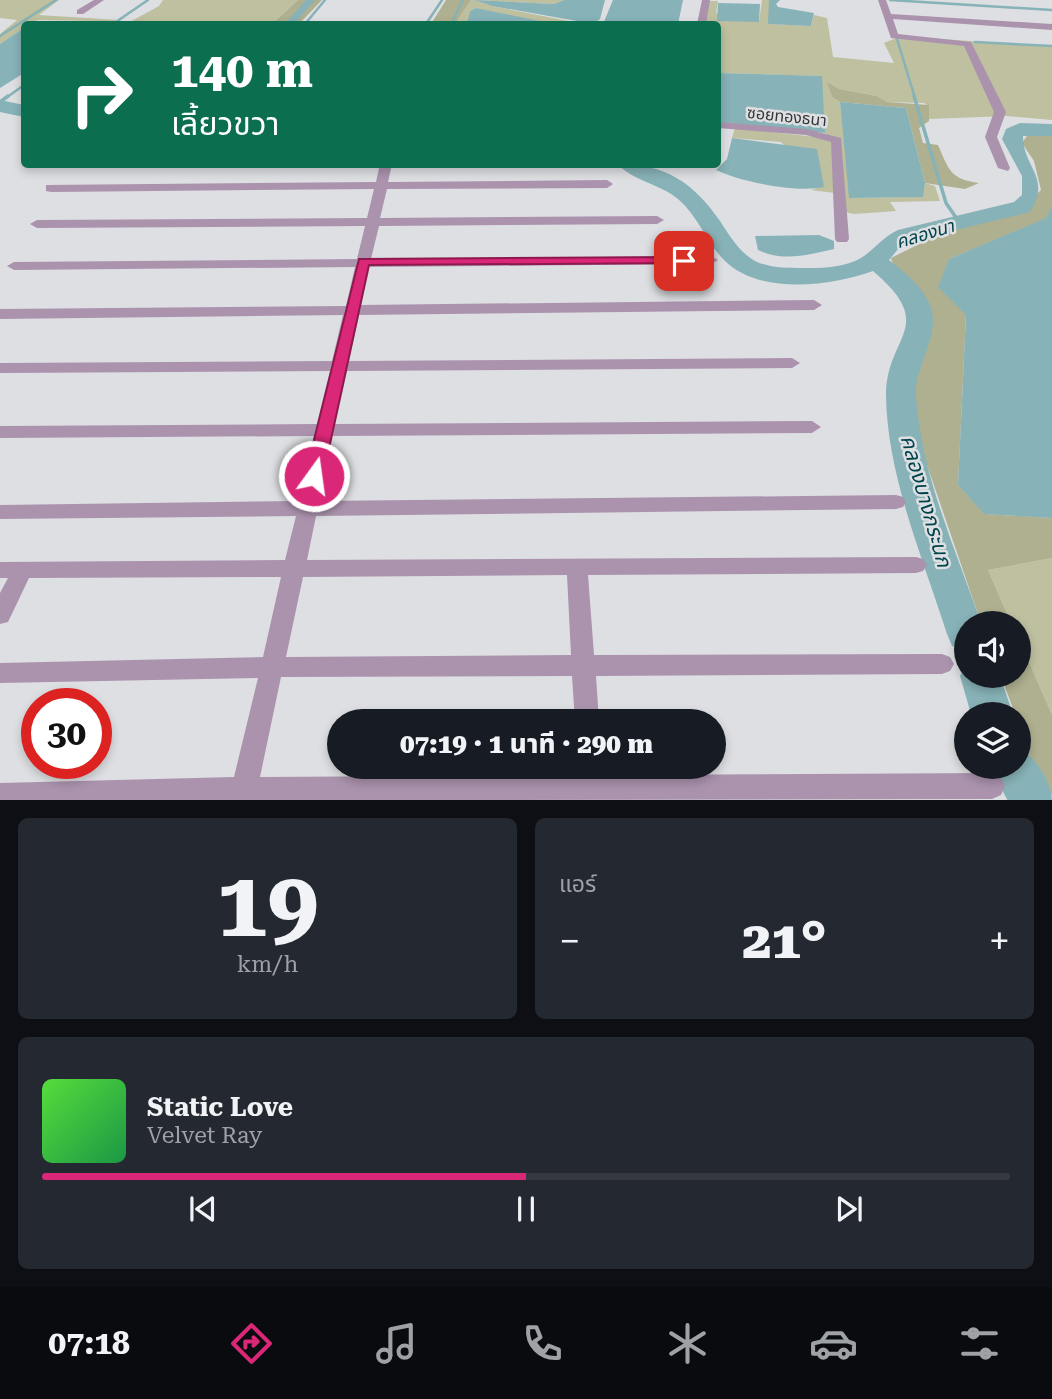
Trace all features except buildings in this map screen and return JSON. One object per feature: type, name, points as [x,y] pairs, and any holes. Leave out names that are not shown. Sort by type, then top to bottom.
[{"type":"street","points":[[80,12],[100,0]]},
{"type":"street","points":[[702,21],[706,0]]},
{"type":"street","points":[[883,0],[894,36],[968,44],[1000,112],[991,137],[1004,168]]},
{"type":"street","points":[[888,16],[1052,27]]},
{"type":"street","name":"ซอยทองธนา","points":[[721,125],[806,132],[836,140],[842,239]]},
{"type":"street","points":[[243,795],[385,168]]},
{"type":"street","points":[[51,188],[607,184]]},
{"type":"street","points":[[37,224],[657,220]]},
{"type":"street","points":[[14,266],[711,260]]},
{"type":"street","points":[[0,314],[814,305]]},
{"type":"street","points":[[0,369],[340,364],[792,363]]},
{"type":"street","points":[[0,432],[812,426]]},
{"type":"street","points":[[0,512],[311,493],[896,502]]},
{"type":"street","points":[[0,570],[916,565]]},
{"type":"street","points":[[577,566],[586,709]]},
{"type":"street","points":[[0,615],[23,570]]},
{"type":"street","points":[[0,673],[272,667],[942,664]]},
{"type":"street","points":[[0,796],[243,795],[590,785],[992,786]]},
{"type":"green space","points":[[0,0],[59,0],[39,15],[117,20],[21,21],[21,30],[0,44],[0,34],[17,20],[0,18]]},
{"type":"green space","points":[[163,0],[298,0],[275,21],[132,21],[159,6]]},
{"type":"green space","points":[[298,0],[322,0],[302,21],[275,21]]},
{"type":"green space","points":[[446,0],[471,0],[457,21],[433,21]]},
{"type":"green space","points":[[471,0],[476,0],[492,6],[569,21],[533,21],[476,8],[470,11],[468,21],[457,21]]},
{"type":"green space","points":[[476,0],[564,0],[554,4]]},
{"type":"green space","points":[[762,0],[769,0],[769,24],[811,26],[814,15],[827,18],[833,57],[894,63],[884,43],[901,36],[1052,47],[1052,120],[1006,116],[929,119],[929,106],[924,103],[887,102],[877,96],[839,89],[828,83],[832,97],[840,102],[850,198],[922,197],[925,183],[935,186],[940,201],[890,202],[896,211],[854,214],[836,210],[835,193],[811,190],[824,186],[781,142],[732,138],[735,128],[825,138],[821,76],[721,73],[721,21],[706,21],[709,1],[718,1],[716,13],[759,22]]},
{"type":"green space","points":[[827,82],[839,89],[877,96],[887,102],[929,105],[929,121],[919,128],[923,143],[938,145],[948,167],[956,176],[979,183],[965,189],[925,183],[906,108],[840,102],[832,97]]},
{"type":"green space","points":[[1029,133],[1052,135],[1052,206],[1047,218],[949,259],[966,315],[958,485],[985,514],[1052,518],[1052,558],[988,570],[1006,611],[977,611],[912,421],[920,340],[928,308],[894,269],[891,258],[939,234],[1019,211],[1041,190],[1034,161],[1022,143]]},
{"type":"green space","points":[[1052,558],[1052,715],[1031,667],[1031,611],[1006,611],[988,570]]},
{"type":"green space","points":[[1031,667],[1052,715],[1052,795],[1031,759],[1031,702],[1011,702],[1005,688],[1031,688]]},
{"type":"water","points":[[475,0],[554,4],[564,0],[605,0],[598,21],[577,21],[492,6]]},
{"type":"water","points":[[613,0],[683,0],[679,21],[604,21]]},
{"type":"water","points":[[769,0],[780,0],[776,4],[778,7],[814,13],[811,26],[768,24]]},
{"type":"water","points":[[718,3],[760,4],[759,22],[717,21]]},
{"type":"water","points":[[476,8],[539,21],[468,21],[470,11]]},
{"type":"water","points":[[21,30],[21,75],[0,88],[0,44]]},
{"type":"water","points":[[721,73],[822,76],[825,133],[721,123]]},
{"type":"water","points":[[840,102],[906,108],[925,183],[923,197],[849,198]]},
{"type":"water","points":[[732,138],[817,149],[824,187],[799,189],[740,179],[716,170],[721,168],[727,159]]},
{"type":"water","points":[[1052,206],[1052,518],[984,514],[958,485],[966,315],[938,287],[949,259],[1046,218]]},
{"type":"water","points":[[819,235],[834,241],[834,249],[786,257],[758,250],[755,236]]},
{"type":"waterway","points":[[23,21],[56,0]]},
{"type":"waterway","points":[[117,21],[148,0]]},
{"type":"waterway","points":[[292,21],[311,0]]},
{"type":"waterway","points":[[308,21],[325,0]]},
{"type":"waterway","points":[[428,21],[442,0]]},
{"type":"waterway","points":[[452,21],[463,0]]},
{"type":"waterway","points":[[890,0],[1052,10]]},
{"type":"waterway","points":[[0,36],[21,22]]},
{"type":"waterway","points":[[897,39],[915,98]]},
{"type":"waterway","points":[[975,42],[1052,46]]},
{"type":"waterway","points":[[6,98],[21,87]]},
{"type":"waterway","points":[[0,102],[8,96]]},
{"type":"waterway","points":[[914,96],[946,203],[957,219]]},
{"type":"waterway","name":"คลองนา","points":[[0,106],[21,110]]},
{"type":"waterway","name":"คลองนา","points":[[637,168],[682,190],[702,212],[731,253],[746,266],[774,274],[811,276],[864,266],[877,258],[893,241],[921,230],[1022,207],[1033,197],[1033,179],[1013,145],[1013,133],[1020,129],[1052,130]]},
{"type":"waterway","points":[[956,218],[959,222]]},
{"type":"waterway","name":"คลองบางกระนก","points":[[875,260],[908,290],[919,313],[918,334],[901,386],[901,396],[918,487],[958,611]]},
{"type":"waterway","name":"คลองบางกระนก","points":[[984,688],[988,702]]},
{"type":"waterway","name":"คลองบางกระนก","points":[[1020,779],[1033,800]]},
{"type":"route","points":[[314,476],[364,261],[684,261]]}]
